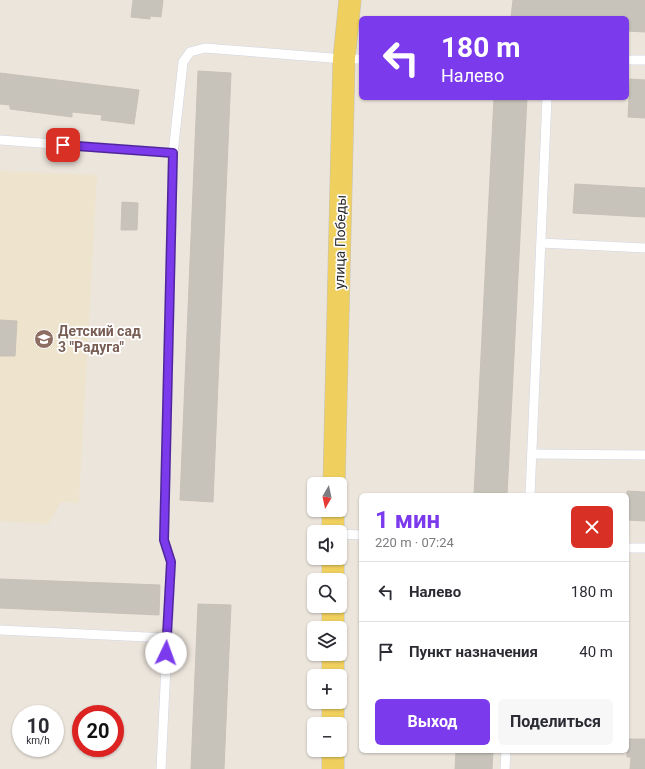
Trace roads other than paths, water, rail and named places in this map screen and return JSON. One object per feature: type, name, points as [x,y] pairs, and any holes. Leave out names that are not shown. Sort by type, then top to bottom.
[{"type":"main road","name":"улица Победы","points":[[334,477],[353,59],[350,0]]},
{"type":"main road","points":[[333,757],[333,769]]},
{"type":"lane","points":[[161,769],[171,562],[164,540],[173,153],[183,62],[190,52],[205,48],[353,59]]},
{"type":"lane","points":[[629,60],[645,60]]},
{"type":"lane","points":[[530,493],[547,100]]},
{"type":"lane","points":[[0,140],[173,153]]},
{"type":"lane","points":[[541,243],[645,248]]},
{"type":"lane","points":[[532,454],[645,455]]},
{"type":"lane","points":[[347,534],[359,535]]},
{"type":"lane","points":[[629,548],[645,548]]},
{"type":"lane","points":[[0,630],[167,638]]},
{"type":"lane","points":[[504,769],[506,753]]},
{"type":"place","name":"Детский сад 3 \"Радуга\"","points":[[44,339]]}]
